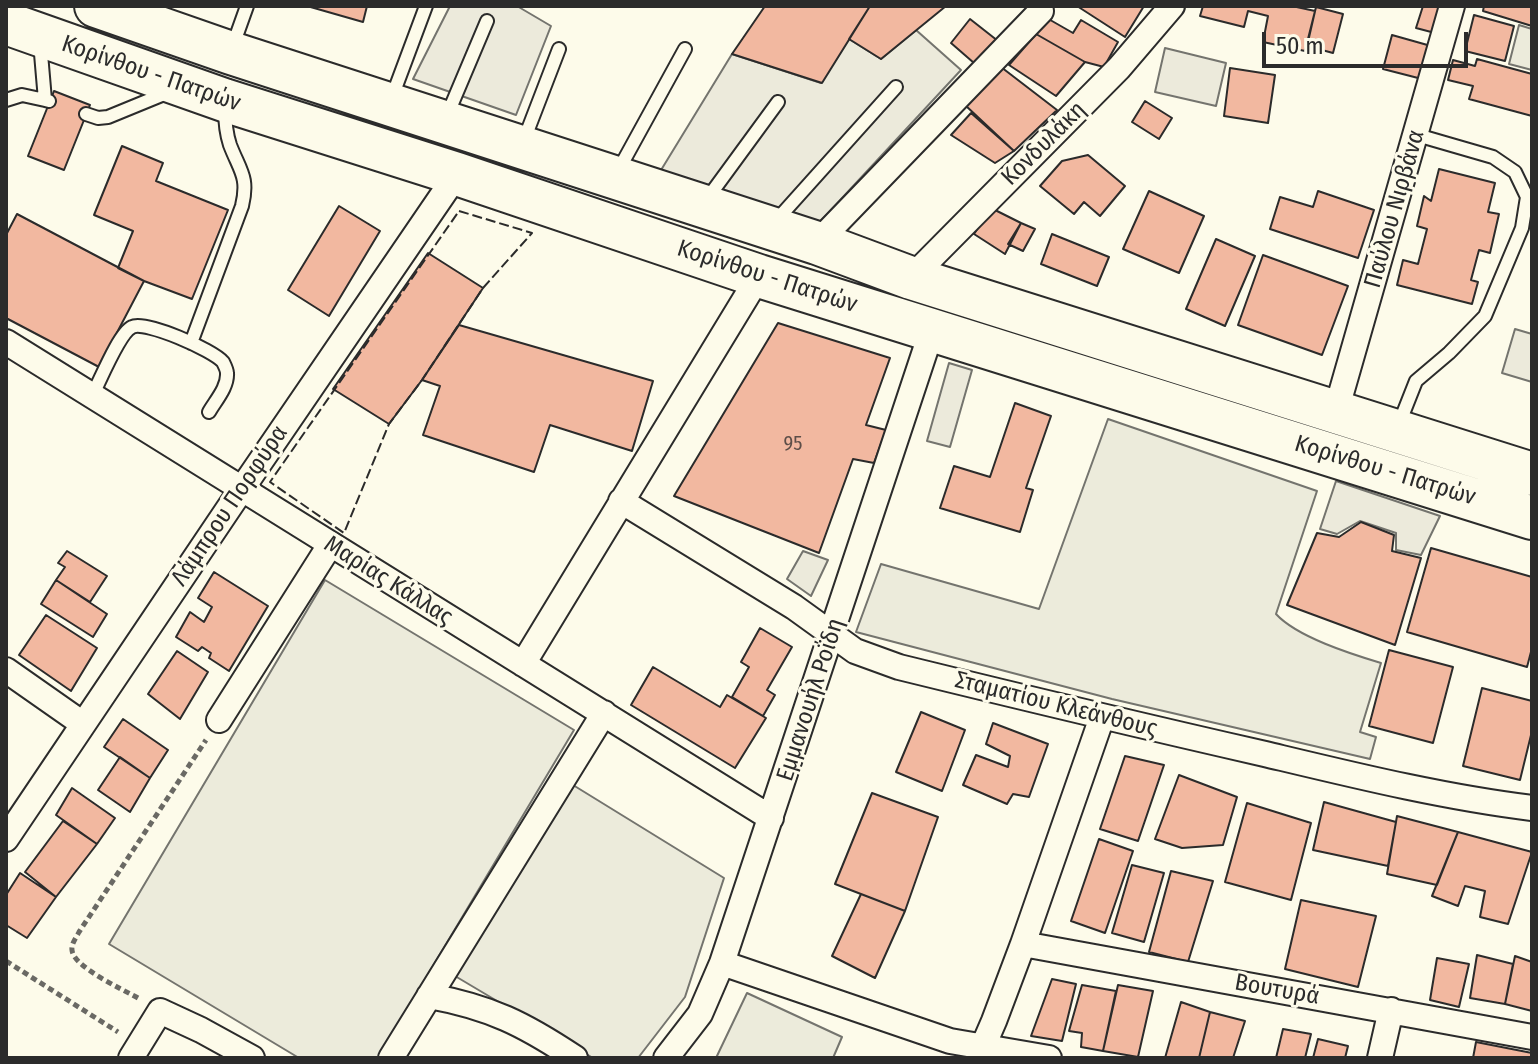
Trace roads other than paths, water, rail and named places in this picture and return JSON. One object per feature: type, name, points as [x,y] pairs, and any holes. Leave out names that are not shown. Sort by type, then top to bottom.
[{"type":"highway","name":"Κορίνθου - Πατρών","points":[[96,6],[389,105],[817,243],[911,278],[1532,474]]},
{"type":"highway","name":"Κορίνθου - Πατρών","points":[[22,29],[224,100],[457,174],[759,276],[1532,518]]},
{"type":"street","name":"Κονδυλάκη","points":[[911,278],[1119,68],[1172,6]]},
{"type":"street","name":"Παύλου Νιρβάνα","points":[[1336,411],[1452,6]]},
{"type":"street","points":[[817,243],[1041,11]]},
{"type":"street","name":"Λάμπρου Πορφύρα","points":[[6,839],[457,174]]},
{"type":"street","points":[[523,664],[759,276]]},
{"type":"street","name":"Εμμανουήλ Ροΐδη","points":[[666,1058],[700,1014],[722,963],[932,330]]},
{"type":"street","name":"Μαρίας Κάλλας","points":[[6,342],[771,818]]},
{"type":"street","name":"Σταματίου Κλεάνθους","points":[[621,501],[794,607],[855,651],[899,667],[1420,789],[1532,808]]},
{"type":"street","points":[[219,720],[330,545]]},
{"type":"street","points":[[6,670],[83,724]]},
{"type":"street","points":[[391,1058],[604,713]]},
{"type":"street","points":[[981,1052],[1023,944],[1102,717]]},
{"type":"street","name":"Βουτυρά","points":[[1023,944],[1532,1037]]},
{"type":"street","points":[[722,963],[981,1052],[1049,1058]]},
{"type":"street","points":[[429,996],[477,1006],[510,1019],[575,1058]]},
{"type":"street","points":[[1380,1058],[1391,1010]]},
{"type":"street","points":[[135,1052],[160,1011],[252,1058]]},
{"type":"lane","points":[[231,53],[247,6]]},
{"type":"lane","points":[[389,105],[426,6]]},
{"type":"lane","points":[[444,123],[487,21]]},
{"type":"lane","points":[[6,100],[22,95],[47,100],[22,29]]},
{"type":"lane","points":[[522,147],[559,49]]},
{"type":"lane","points":[[614,177],[685,49]]},
{"type":"lane","points":[[86,114],[108,117],[183,86]]},
{"type":"lane","points":[[769,228],[896,87]]},
{"type":"lane","points":[[191,343],[246,190],[226,132],[224,100]]},
{"type":"lane","points":[[701,206],[778,102]]},
{"type":"lane","points":[[1396,430],[1416,381],[1485,316],[1522,228],[1527,197],[1515,172],[1493,157],[1417,135]]},
{"type":"lane","points":[[92,396],[116,347],[128,328],[137,324],[191,343],[214,354],[224,363],[227,374],[225,387],[209,412]]}]
